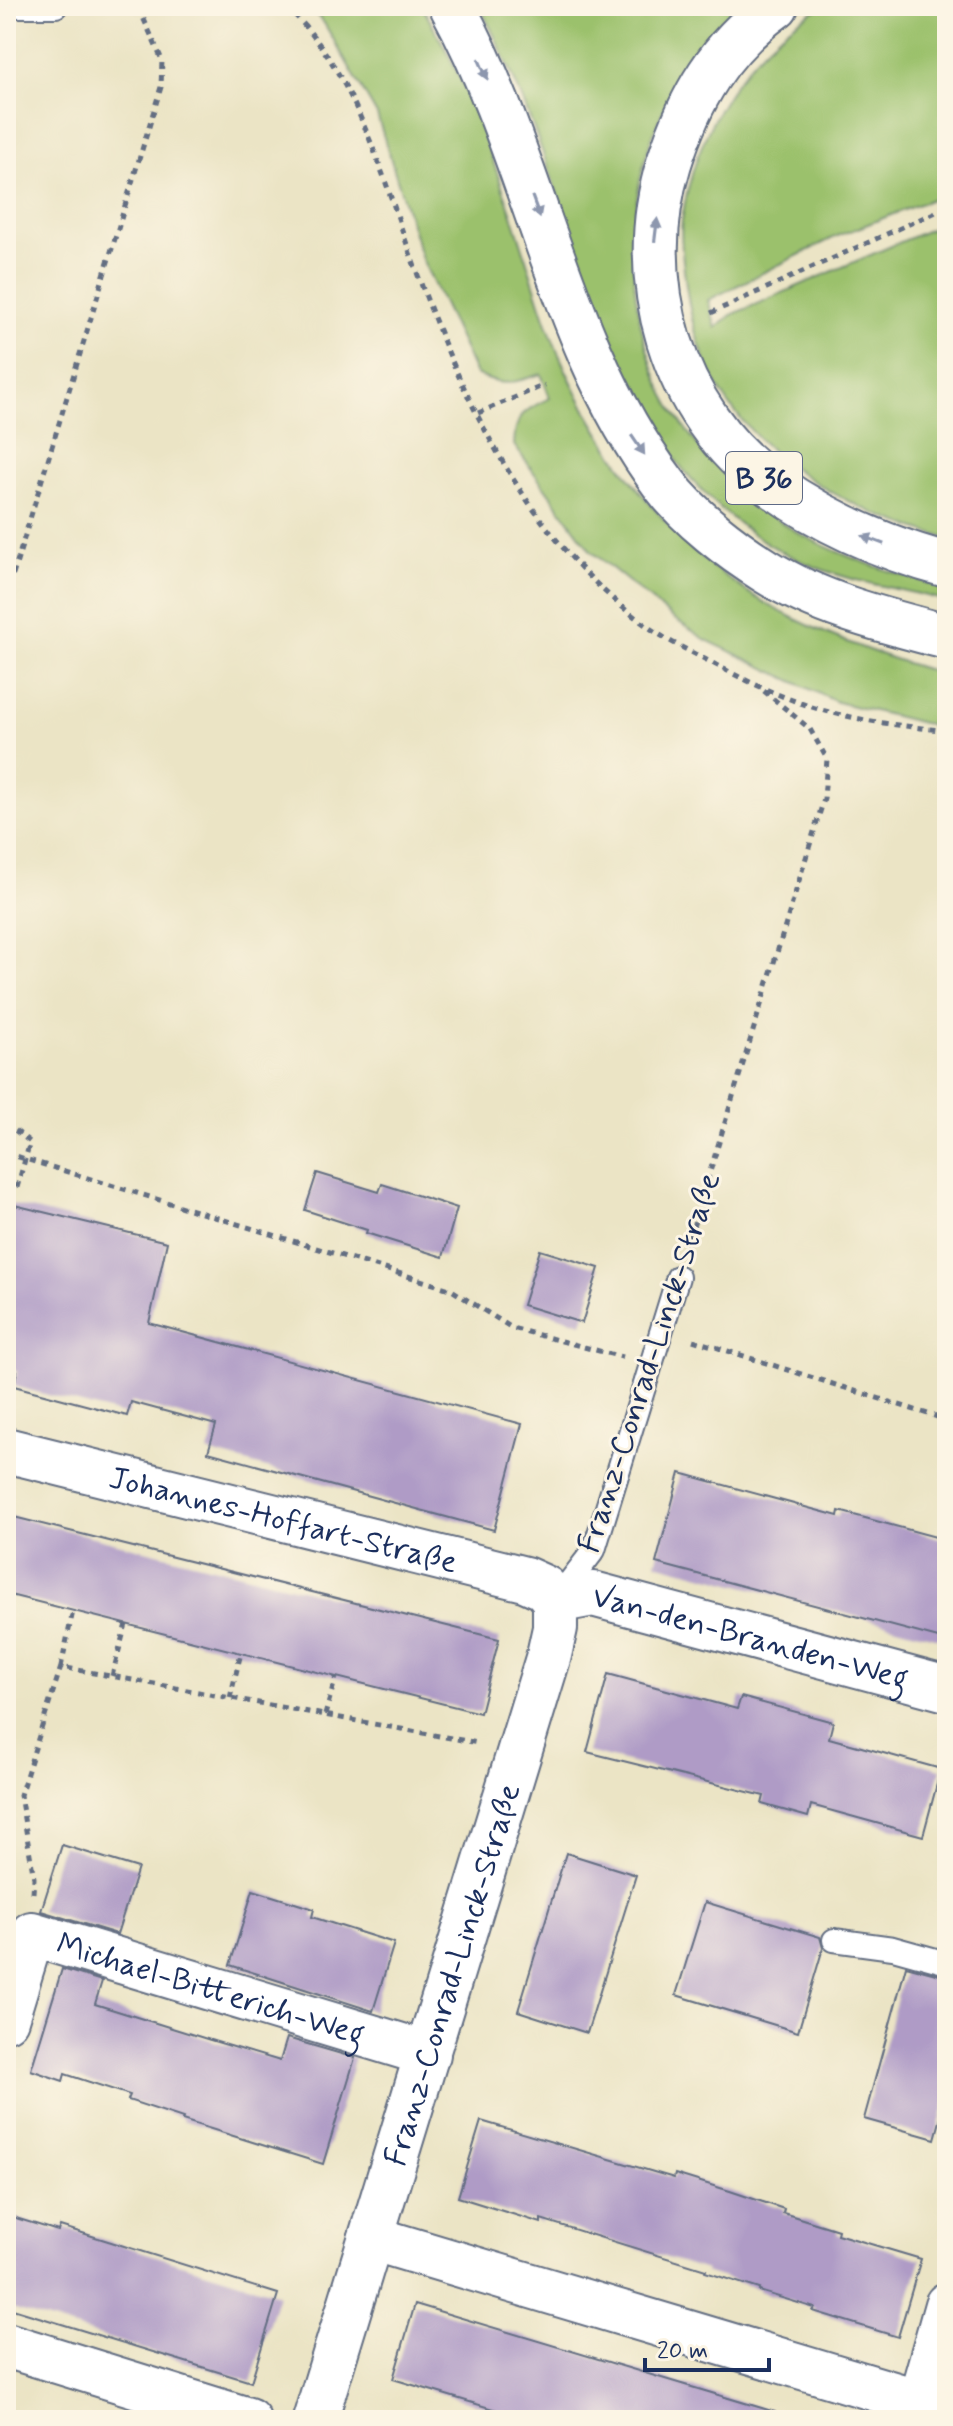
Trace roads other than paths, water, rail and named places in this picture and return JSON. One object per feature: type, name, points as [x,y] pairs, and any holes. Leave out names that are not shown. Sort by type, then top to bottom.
[{"type":"main road","points":[[452,6],[504,120],[599,379],[666,488],[712,532],[766,571],[808,594],[947,637]]},
{"type":"main road","name":"B 36","points":[[776,6],[749,26],[717,61],[693,102],[661,189],[654,245],[660,308],[669,341],[688,388],[709,420],[728,444],[770,484],[860,535],[910,555],[947,565]]},
{"type":"main road","name":"Johannes-Hoffart-Straße","points":[[6,1450],[525,1579],[545,1588],[555,1601]]},
{"type":"main road","name":"Van-den-Branden-Weg","points":[[555,1601],[593,1594],[947,1689]]},
{"type":"main road","name":"Franz-Conrad-Linck-Straße","points":[[315,2420],[549,1655],[555,1628],[555,1601]]},
{"type":"main road","name":"Michael-Bitterich-Weg","points":[[6,2019],[32,1934],[428,2054]]},
{"type":"main road","points":[[371,2238],[923,2403],[923,2390],[947,2305]]},
{"type":"main road","points":[[6,2345],[248,2420]]},
{"type":"lane","points":[[7,6],[56,6]]},
{"type":"lane","name":"Franz-Conrad-Linck-Straße","points":[[555,1601],[594,1550],[678,1277]]},
{"type":"lane","points":[[834,1940],[893,1948],[947,1963]]}]
